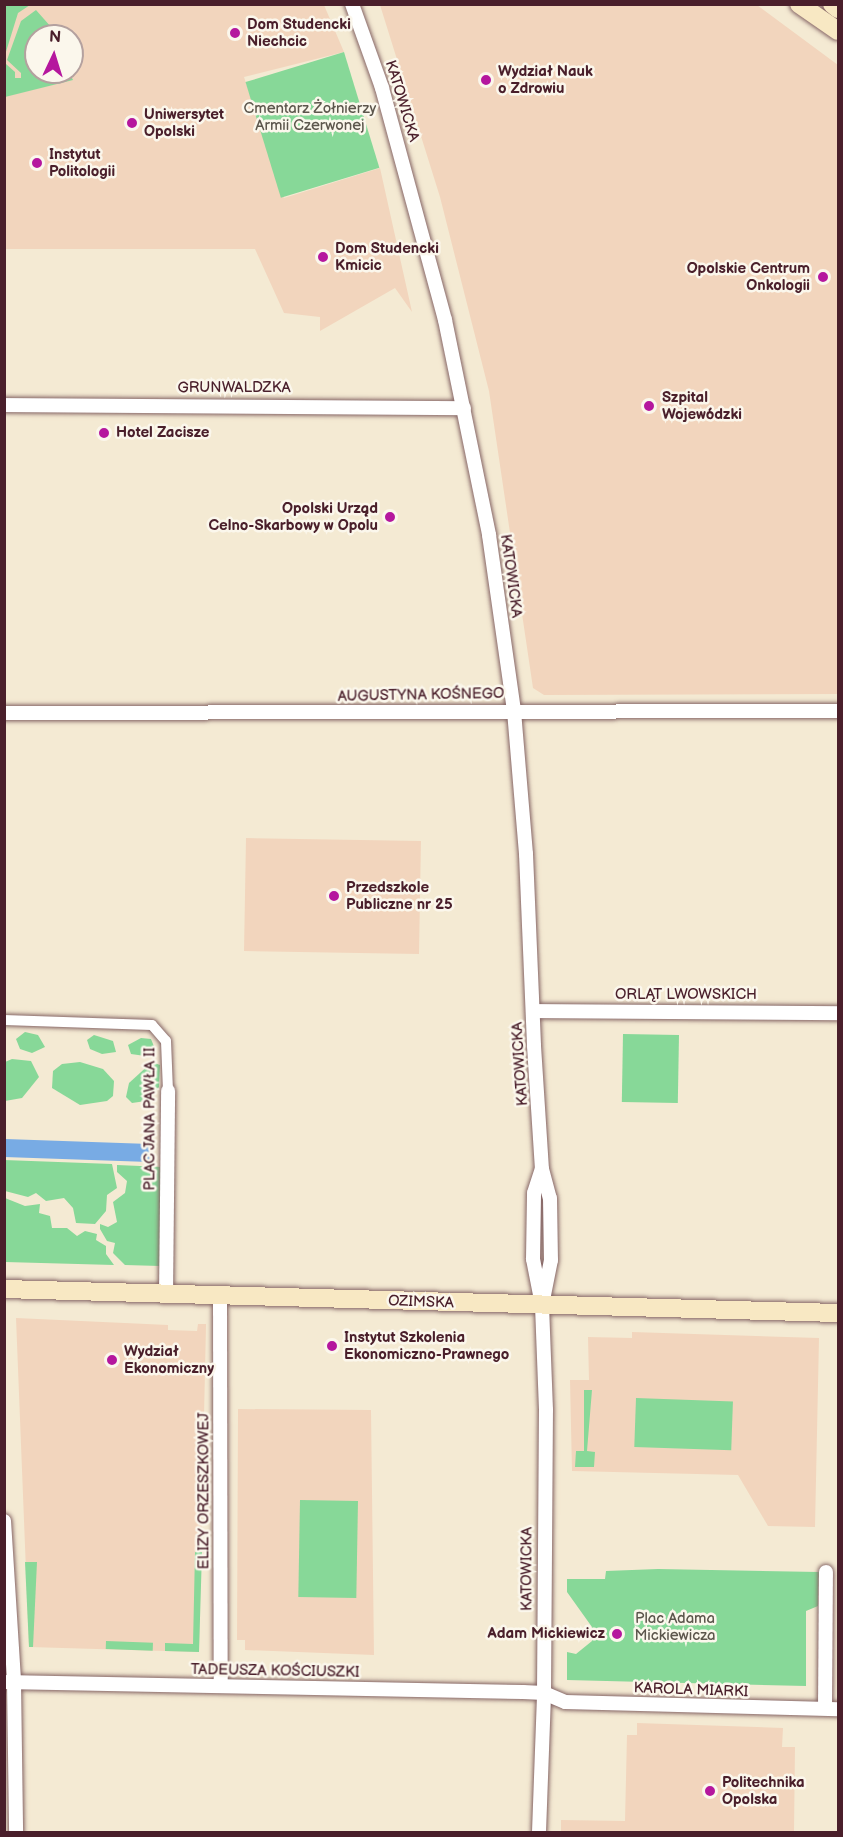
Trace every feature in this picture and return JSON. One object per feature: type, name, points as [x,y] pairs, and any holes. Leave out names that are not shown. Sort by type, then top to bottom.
[{"type":"main road","points":[[799,4],[838,31]]},
{"type":"main road","points":[[832,4],[838,9]]},
{"type":"main road","name":"OZIMSKA","points":[[4,1289],[838,1313]]},
{"type":"street","name":"KATOWICKA","points":[[352,4],[404,163],[464,408],[489,535],[514,711],[526,854],[542,1169],[534,1193],[533,1259],[542,1305],[544,1694],[539,1833]]},
{"type":"street","name":"GRUNWALDZKA","points":[[4,405],[464,408]]},
{"type":"street","name":"AUGUSTYNA KOŚNEGO","points":[[4,713],[838,711]]},
{"type":"street","name":"ORLĄT LWOWSKICH","points":[[533,1011],[838,1013]]},
{"type":"street","name":"PLAC JANA PAWŁA II","points":[[4,1020],[152,1025],[166,1041],[168,1091],[166,1295]]},
{"type":"street","name":"ELIZY ORZESZKOWEJ","points":[[220,1296],[221,1686]]},
{"type":"street","points":[[4,1521],[16,1833]]},
{"type":"street","points":[[826,1572],[832,1708]]},
{"type":"street","name":"TADEUSZA KOŚCIUSZKI","points":[[9,1682],[544,1694]]},
{"type":"street","name":"KAROLA MIARKI","points":[[544,1694],[565,1702],[832,1708]]},
{"type":"shaded area","name":"Uniwersytet Opolski","points":[[4,5],[324,5],[344,52],[244,77],[284,198],[380,168],[412,312],[395,288],[320,331],[320,317],[284,313],[255,249],[5,249]]},
{"type":"shaded area","name":"Szpital Wojewódzki","points":[[380,5],[757,5],[838,65],[838,694],[544,695],[533,688],[489,391],[440,197]]},
{"type":"shaded area","name":"Przedszkole Publiczne nr 25","points":[[246,838],[421,841],[419,954],[244,951]]},
{"type":"shaded area","points":[[16,1318],[168,1325],[168,1330],[197,1331],[198,1324],[206,1324],[199,1652],[29,1647]]},
{"type":"shaded area","points":[[632,1332],[819,1338],[815,1527],[768,1526],[738,1475],[572,1471],[570,1380],[589,1380],[588,1337],[632,1338]]},
{"type":"shaded area","points":[[238,1409],[371,1410],[374,1655],[245,1650],[245,1640],[237,1640]]},
{"type":"shaded area","name":"Politechnika Opolska","points":[[637,1723],[783,1728],[782,1747],[795,1747],[794,1832],[561,1832],[561,1820],[625,1821],[627,1735],[637,1735]]},
{"type":"green space","points":[[5,4],[30,5],[18,13],[5,55]]},
{"type":"green space","points":[[36,10],[48,24],[24,24],[24,84],[57,84],[5,97],[6,64],[15,72],[15,78],[21,78],[21,73],[7,60],[21,21]]},
{"type":"green space","name":"Cmentarz Żołnierzy Armii Czerwonej","points":[[344,52],[379,168],[281,198],[246,82]]},
{"type":"green space","points":[[25,1032],[38,1035],[45,1047],[32,1053],[20,1049],[16,1039]]},
{"type":"green space","points":[[623,1034],[679,1035],[678,1103],[622,1102]]},
{"type":"green space","points":[[94,1035],[113,1041],[116,1052],[102,1054],[90,1049],[87,1040]]},
{"type":"green space","points":[[141,1038],[151,1039],[155,1049],[145,1056],[131,1054],[128,1045]]},
{"type":"green space","points":[[12,1059],[31,1061],[39,1077],[22,1098],[5,1101],[5,1062]]},
{"type":"green space","points":[[80,1062],[103,1069],[114,1081],[113,1096],[107,1101],[80,1105],[52,1088],[53,1071],[62,1064]]},
{"type":"green space","points":[[152,1062],[160,1065],[159,1087],[146,1101],[132,1103],[126,1097],[129,1083]]},
{"type":"green space","points":[[4,1160],[112,1164],[117,1188],[107,1195],[106,1211],[95,1224],[76,1223],[73,1208],[64,1198],[46,1201],[36,1193],[28,1197],[5,1191]]},
{"type":"green space","points":[[117,1165],[163,1167],[160,1266],[125,1265],[113,1253],[115,1243],[107,1241],[100,1229],[100,1224],[108,1227],[117,1222],[113,1202],[125,1193],[127,1181],[117,1172]]},
{"type":"green space","points":[[5,1198],[25,1206],[40,1204],[39,1213],[50,1216],[52,1228],[67,1228],[77,1236],[85,1231],[97,1234],[96,1240],[106,1246],[106,1254],[114,1265],[5,1262]]},
{"type":"green space","points":[[584,1390],[592,1390],[587,1451],[595,1452],[594,1467],[575,1467],[576,1451],[584,1451]]},
{"type":"green space","points":[[636,1398],[733,1401],[731,1450],[634,1447]]},
{"type":"green space","points":[[300,1500],[358,1501],[356,1598],[298,1597]]},
{"type":"green space","points":[[195,1552],[202,1552],[199,1652],[165,1651],[165,1643],[193,1644]]},
{"type":"green space","points":[[25,1562],[37,1562],[33,1647],[29,1647]]},
{"type":"green space","name":"Plac Adama Mickiewicza","points":[[658,1569],[819,1572],[818,1606],[806,1611],[806,1686],[567,1680],[567,1652],[576,1654],[592,1641],[592,1627],[567,1592],[567,1579],[605,1579],[606,1571]]},
{"type":"green space","points":[[106,1641],[153,1643],[153,1651],[106,1649]]},
{"type":"water","points":[[5,1139],[150,1144],[149,1162],[4,1157]]},
{"type":"place","name":"Dom Studencki Niechcic","points":[[235,33]]},
{"type":"place","name":"Wydział Nauk o Zdrowiu","points":[[486,80]]},
{"type":"place","name":"Uniwersytet Opolski","points":[[132,123]]},
{"type":"place","name":"Instytut Politologii","points":[[37,163]]},
{"type":"place","name":"Dom Studencki Kmicic","points":[[323,257]]},
{"type":"place","name":"Opolskie Centrum Onkologii","points":[[823,277]]},
{"type":"place","name":"Szpital Wojewódzki","points":[[649,406]]},
{"type":"place","name":"Hotel Zacisze","points":[[104,433]]},
{"type":"place","name":"Opolski Urząd Celno-Skarbowy w Opolu","points":[[390,517]]},
{"type":"place","name":"Przedszkole Publiczne nr 25","points":[[334,896]]},
{"type":"place","name":"Instytut Szkolenia Ekonomiczno-Prawnego","points":[[332,1346]]},
{"type":"place","name":"Wydział Ekonomiczny","points":[[112,1360]]},
{"type":"place","name":"Adam Mickiewicz","points":[[617,1634]]},
{"type":"place","name":"Politechnika Opolska","points":[[710,1791]]}]
